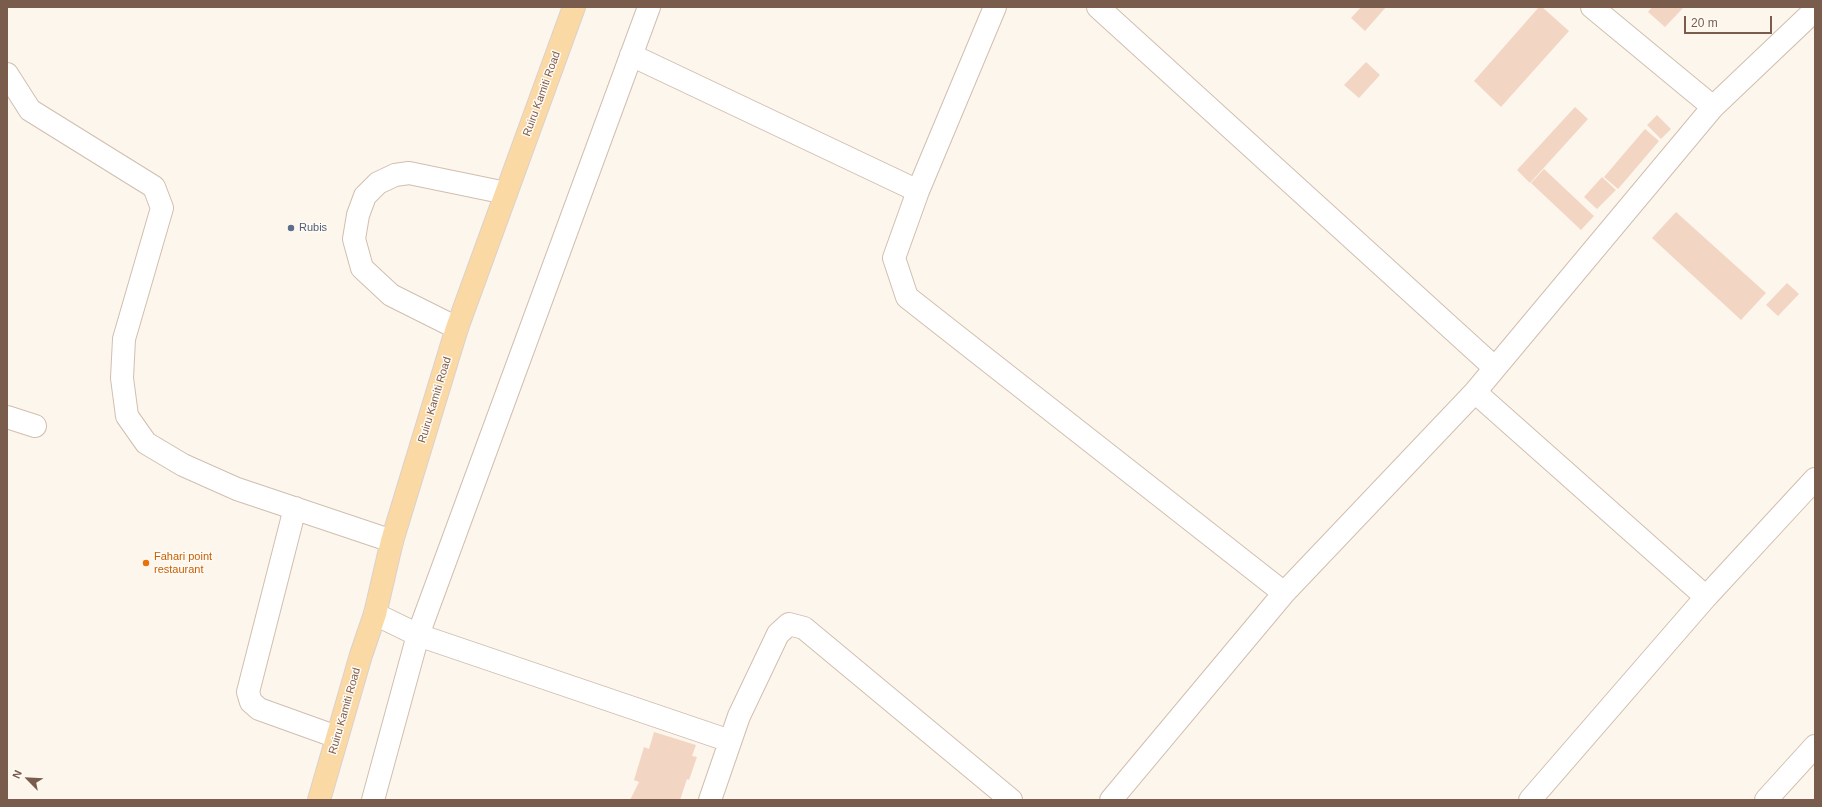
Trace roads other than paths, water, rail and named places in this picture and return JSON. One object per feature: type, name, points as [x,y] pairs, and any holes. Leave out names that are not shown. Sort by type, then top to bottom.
[{"type":"main road","name":"Ruiru Kamiti Road","points":[[319,800],[375,614],[392,541],[457,328],[574,7]]},
{"type":"street","points":[[373,800],[418,634],[649,7]]},
{"type":"street","points":[[995,7],[918,191],[894,258],[907,297],[1284,593]]},
{"type":"street","points":[[1098,7],[1495,368]]},
{"type":"street","points":[[1592,7],[1713,107]]},
{"type":"street","points":[[1111,800],[1284,593],[1475,392],[1713,107],[1815,10]]},
{"type":"street","points":[[631,55],[918,191]]},
{"type":"street","points":[[7,74],[30,110],[154,187],[162,208],[124,339],[122,378],[127,416],[146,443],[183,465],[237,489],[392,541]]},
{"type":"street","points":[[457,328],[391,295],[362,268],[354,239],[358,215],[365,196],[378,183],[395,175],[409,173],[506,193]]},
{"type":"street","points":[[1475,392],[1706,597]]},
{"type":"street","points":[[7,417],[35,426]]},
{"type":"street","points":[[1530,800],[1706,597],[1815,479]]},
{"type":"street","points":[[295,508],[248,692],[251,702],[259,709],[337,737]]},
{"type":"street","points":[[375,614],[418,634],[730,740]]},
{"type":"street","points":[[710,800],[739,716],[778,634],[789,624],[804,628],[1012,800]]},
{"type":"street","points":[[1766,800],[1815,746]]},
{"type":"place","name":"Rubis","points":[[291,228]]},
{"type":"place","name":"Fahari point restaurant","points":[[146,563]]}]
